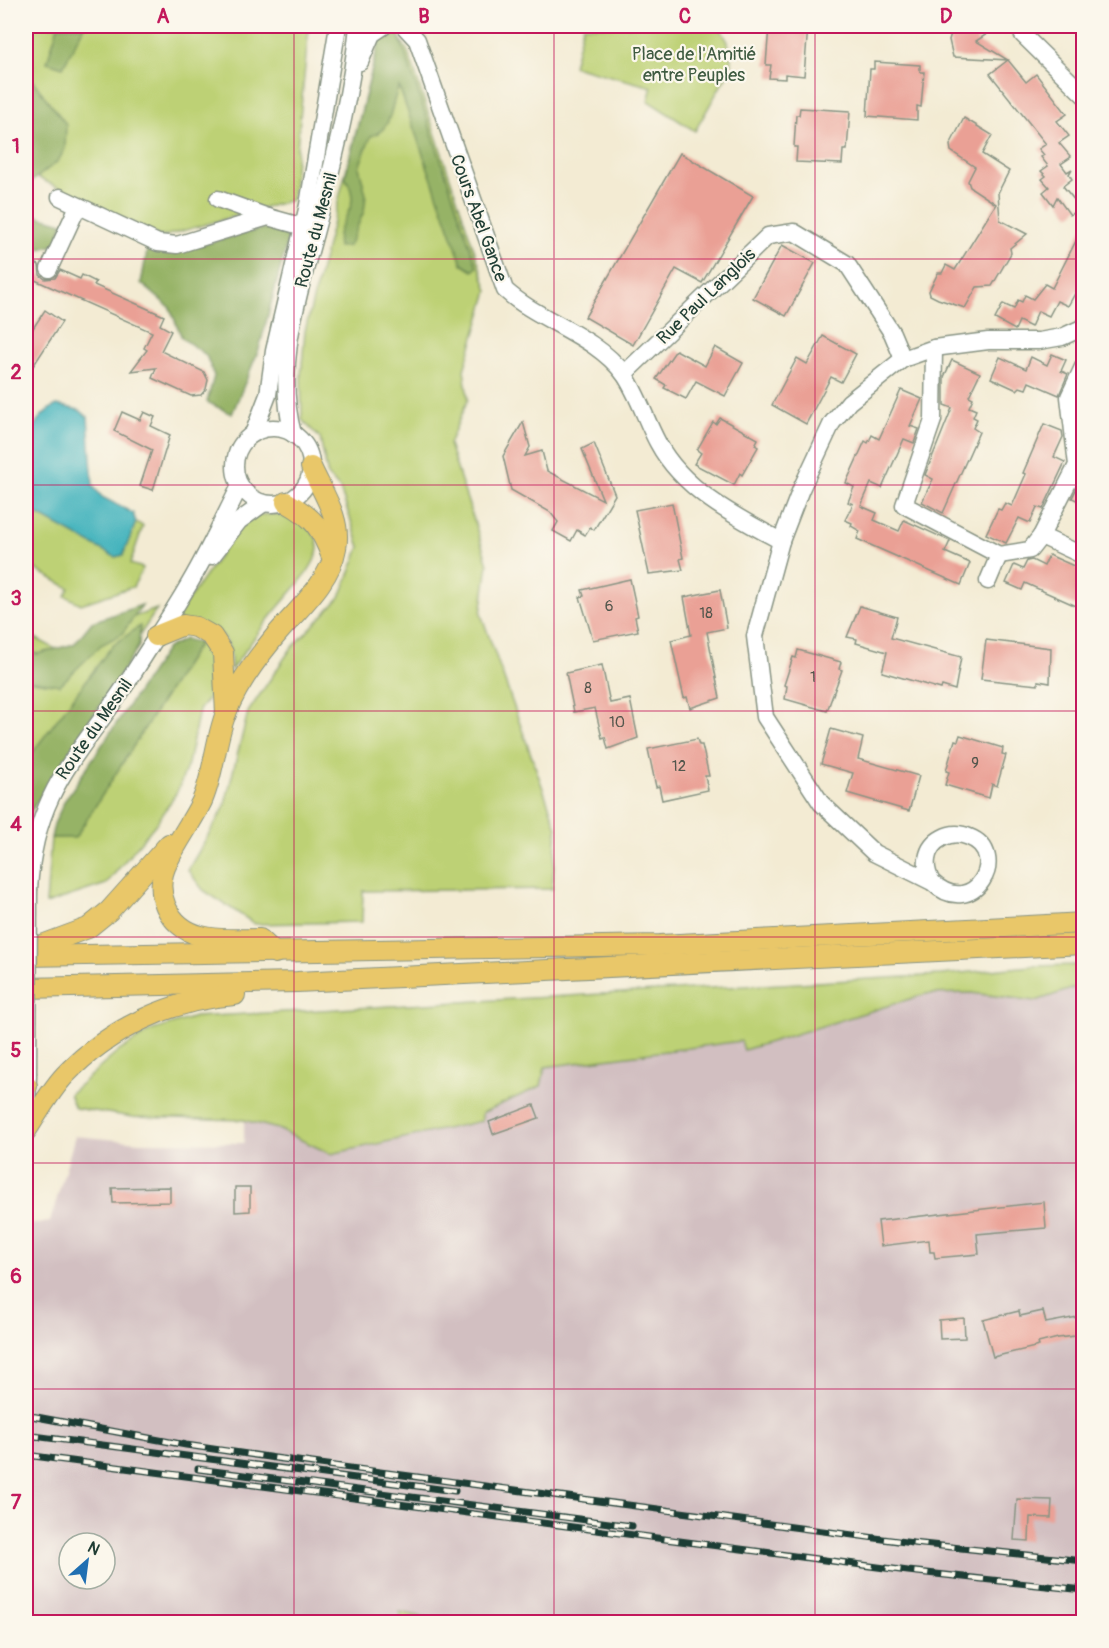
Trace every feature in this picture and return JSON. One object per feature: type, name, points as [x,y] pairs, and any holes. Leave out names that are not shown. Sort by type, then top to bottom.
[{"type":"main road","points":[[275,953],[260,939],[200,936],[172,919],[164,906],[161,879],[167,862],[202,801],[226,714],[254,663],[324,577],[333,558],[336,549],[337,526],[311,467]]},
{"type":"main road","points":[[286,502],[310,516],[322,530],[333,558]]},
{"type":"main road","points":[[156,636],[183,626],[196,627],[212,636],[223,653],[226,714]]},
{"type":"main road","points":[[26,951],[87,928],[109,911],[191,819]]},
{"type":"main road","points":[[26,956],[660,945],[1083,923]]},
{"type":"main road","points":[[26,988],[297,982],[1083,944]]},
{"type":"main road","points":[[26,1131],[64,1076],[119,1032],[155,1013],[203,998],[281,992],[297,982]]},
{"type":"street","name":"Route du Mesnil","points":[[253,434],[268,395],[279,329],[304,227],[338,26]]},
{"type":"street","name":"Route du Mesnil","points":[[293,434],[287,397],[287,357],[291,323],[336,155],[358,26]]},
{"type":"street","points":[[336,155],[363,52],[372,34],[384,26]]},
{"type":"street","name":"Cours Abel Gance","points":[[404,26],[417,40],[505,290],[518,302],[576,334],[624,374],[659,445],[676,468],[704,494],[742,520],[781,542]]},
{"type":"street","points":[[1018,26],[1023,35],[1083,95]]},
{"type":"street","points":[[60,197],[158,243],[177,244],[268,217]]},
{"type":"street","name":"Route du Mesnil","points":[[218,199],[304,227]]},
{"type":"street","points":[[49,270],[78,206]]},
{"type":"street","name":"Rue Paul Langlois","points":[[624,374],[768,236],[794,232],[847,264],[892,333],[903,359]]},
{"type":"street","points":[[932,882],[874,853],[821,803],[765,717],[755,636],[781,542],[801,489],[832,423],[849,402],[903,359],[934,348],[967,343],[1039,341],[1081,332]]},
{"type":"street","points":[[934,348],[933,420],[904,505],[999,555],[1030,550],[1041,536],[1077,465],[1069,398],[1083,365]]},
{"type":"street","points":[[273,429],[293,434],[307,449],[311,467],[304,488],[286,502],[264,503],[246,494],[240,486],[235,464],[237,453],[253,434],[273,429]]},
{"type":"street","name":"Route du Mesnil","points":[[26,1131],[29,889],[33,847],[51,793],[65,768],[130,678],[186,589],[240,486]]},
{"type":"street","name":"Route du Mesnil","points":[[186,589],[239,521],[264,503]]},
{"type":"street","points":[[1041,536],[1083,556]]},
{"type":"street","points":[[988,581],[999,555]]},
{"type":"shaded area","points":[[1083,985],[1083,1622],[26,1622],[26,1225],[50,1222],[75,1136],[139,1142],[244,1143],[244,1120],[278,1129],[331,1154],[481,1113],[541,1086],[544,1067],[741,1041],[745,1050],[926,994],[971,993],[1036,1001]]},
{"type":"green space","points":[[26,26],[309,26],[292,200],[161,237],[26,172]]},
{"type":"green space","points":[[58,26],[84,26],[63,67],[47,62]]},
{"type":"green space","name":"Place de l'Amitié entre Peuples","points":[[583,26],[719,26],[728,42],[732,66],[695,131],[648,101],[652,87],[573,66]]},
{"type":"green space","points":[[388,29],[399,36],[408,52],[488,291],[464,370],[468,399],[449,444],[488,564],[481,614],[557,828],[552,889],[363,891],[362,922],[255,924],[203,890],[188,870],[224,808],[248,712],[290,650],[340,597],[360,547],[340,489],[328,476],[320,438],[302,420],[301,376],[305,331],[380,38]]},
{"type":"green space","points":[[388,29],[399,36],[405,53],[477,267],[473,271],[462,264],[399,87],[387,123],[378,133],[371,136],[359,167],[366,195],[364,211],[349,246],[338,247],[340,228],[351,207],[352,198],[351,189],[345,177],[380,38]]},
{"type":"green space","points":[[26,72],[66,124],[65,149],[58,161],[26,186]]},
{"type":"green space","points":[[37,216],[63,223],[56,245],[26,252],[26,228]]},
{"type":"green space","points":[[273,226],[282,229],[288,239],[259,349],[232,414],[207,402],[214,376],[206,355],[182,338],[170,308],[141,283],[148,246],[177,251]]},
{"type":"green space","points":[[26,508],[115,557],[123,555],[136,522],[143,526],[130,564],[143,568],[133,587],[81,604],[65,596],[69,588],[26,564]]},
{"type":"green space","points":[[275,514],[299,522],[312,532],[318,543],[316,555],[300,582],[231,670],[228,645],[217,631],[174,620],[243,522],[256,515]]},
{"type":"green space","points":[[142,605],[122,634],[101,645],[60,685],[26,680],[26,648],[37,654],[74,644],[92,622]]},
{"type":"green space","points":[[157,609],[26,808],[26,633],[76,660],[92,631]]},
{"type":"green space","points":[[140,626],[139,646],[31,811],[26,840],[26,761],[112,646]]},
{"type":"green space","points":[[185,639],[199,643],[75,838],[51,838],[54,824],[65,800],[167,648]]},
{"type":"green space","points":[[199,643],[209,650],[208,699],[199,710],[188,764],[177,792],[158,821],[106,884],[46,904],[51,838],[75,837]]},
{"type":"green space","points":[[1083,965],[1083,985],[1036,1001],[971,993],[926,994],[744,1050],[741,1041],[545,1067],[541,1086],[482,1113],[482,1121],[331,1154],[278,1129],[244,1120],[133,1117],[75,1108],[69,1094],[119,1051],[150,1031],[195,1017],[941,975],[1031,966]]},
{"type":"green space","points":[[400,1612],[445,1622],[400,1622]]},
{"type":"water","points":[[57,405],[79,410],[88,417],[93,486],[102,497],[133,513],[136,522],[123,555],[115,557],[26,508],[25,464],[30,436],[44,413]]},
{"type":"building","points":[[769,26],[808,26],[804,76],[785,74],[785,79],[769,78],[771,65],[766,65]]},
{"type":"building","points":[[953,26],[973,26],[987,34],[976,41],[1008,60],[953,57],[949,40]]},
{"type":"building","points":[[1008,60],[1026,82],[1036,74],[1067,114],[1057,121],[1069,136],[1059,143],[1071,157],[1061,164],[1067,172],[1072,169],[1069,174],[1072,179],[1063,186],[1080,207],[1070,215],[1057,197],[1053,205],[1043,192],[1049,187],[1042,179],[1046,176],[1041,171],[1048,166],[1041,157],[1044,155],[1039,149],[1046,144],[990,74]]},
{"type":"building","points":[[874,62],[920,65],[920,72],[924,72],[921,107],[917,106],[917,120],[867,116],[870,69],[874,69]]},
{"type":"building","points":[[800,108],[850,111],[847,150],[843,150],[842,164],[796,162],[797,147],[794,147],[796,115],[799,115]]},
{"type":"building","points":[[964,118],[992,135],[982,154],[1009,171],[998,193],[1000,220],[1027,234],[1010,248],[1011,253],[992,286],[977,287],[965,308],[938,299],[930,295],[929,291],[938,273],[942,273],[946,265],[955,270],[996,204],[970,187],[968,181],[975,167],[951,151],[950,145]]},
{"type":"building","points":[[680,153],[753,196],[702,283],[676,269],[633,345],[585,317]]},
{"type":"building","points":[[1083,227],[1083,293],[1077,290],[1068,306],[1057,301],[1049,316],[1038,311],[1031,327],[1019,321],[1015,330],[995,319],[1003,304],[1014,309],[1018,300],[1022,302],[1025,295],[1033,299],[1045,284],[1052,288]]},
{"type":"building","points":[[782,245],[815,263],[786,316],[753,298]]},
{"type":"building","points":[[31,261],[39,265],[40,275],[45,279],[55,278],[60,270],[80,279],[82,275],[96,282],[94,285],[164,316],[160,325],[171,331],[161,351],[204,372],[208,380],[206,389],[201,395],[191,396],[152,378],[156,368],[131,371],[147,350],[144,348],[152,332],[26,276]]},
{"type":"building","points":[[45,310],[62,322],[26,377],[26,339]]},
{"type":"building","points":[[823,336],[856,354],[841,382],[831,377],[806,424],[772,405],[797,358],[807,364]]},
{"type":"building","points":[[715,347],[743,363],[725,396],[696,381],[686,399],[664,388],[666,385],[656,379],[676,350],[705,366]]},
{"type":"building","points":[[1052,354],[1066,360],[1061,371],[1068,374],[1059,395],[1029,382],[1026,389],[1020,387],[1017,390],[991,378],[1000,357],[1026,369],[1031,357],[1047,365]]},
{"type":"building","points":[[952,360],[980,373],[969,396],[973,398],[969,407],[976,410],[973,417],[977,419],[973,428],[979,432],[943,513],[922,502],[933,479],[925,475],[952,408],[944,405],[944,377]]},
{"type":"building","points":[[901,390],[922,399],[910,426],[919,429],[914,443],[904,439],[882,488],[871,483],[861,506],[877,513],[874,520],[899,531],[904,520],[950,541],[945,552],[970,563],[961,585],[857,539],[860,531],[845,520],[853,504],[848,502],[854,487],[846,483],[865,441],[868,443],[872,435],[879,439]]},
{"type":"building","points":[[1083,391],[1083,430],[1080,399]]},
{"type":"building","points":[[122,412],[140,420],[144,412],[155,417],[151,426],[170,435],[153,490],[140,486],[152,450],[114,431]]},
{"type":"building","points":[[720,418],[758,439],[755,445],[758,447],[734,485],[694,464],[701,453],[697,450],[713,422],[716,424]]},
{"type":"building","points":[[523,422],[530,447],[525,456],[542,451],[547,471],[603,500],[582,449],[594,443],[615,495],[594,530],[590,527],[585,535],[577,530],[571,541],[553,531],[558,522],[550,512],[511,490],[503,456]]},
{"type":"building","points":[[1044,424],[1062,431],[1063,437],[1054,457],[1065,462],[1043,509],[1037,507],[1030,523],[1019,518],[1006,543],[986,534],[998,509],[1001,510],[1005,503],[1012,506]]},
{"type":"building","points":[[1079,484],[1083,486],[1083,503],[1072,498]]},
{"type":"building","points":[[672,503],[683,558],[680,559],[683,570],[649,574],[635,510]]},
{"type":"building","points":[[1049,555],[1083,570],[1083,609],[1025,583],[1022,590],[1006,583],[1014,565],[1023,569],[1027,561],[1032,560],[1044,566]]},
{"type":"building","points":[[630,579],[638,616],[635,617],[638,631],[593,640],[580,597],[584,596],[582,590]]},
{"type":"building","points":[[720,590],[727,628],[707,632],[720,698],[690,708],[687,697],[684,698],[671,640],[691,635],[684,597]]},
{"type":"building","points":[[860,606],[897,617],[891,638],[961,657],[955,690],[942,686],[941,689],[882,672],[887,652],[856,643],[857,639],[847,637]]},
{"type":"building","points":[[986,640],[1051,648],[1050,683],[1038,681],[1038,685],[981,679]]},
{"type":"building","points":[[798,650],[841,662],[839,669],[842,670],[827,711],[785,699],[787,686],[784,685],[793,657],[796,658]]},
{"type":"building","points":[[602,665],[610,703],[630,699],[638,738],[608,749],[605,737],[602,738],[595,708],[574,712],[566,673]]},
{"type":"building","points":[[831,729],[863,738],[858,759],[919,776],[909,811],[847,793],[853,773],[821,764]]},
{"type":"building","points":[[960,735],[1003,748],[1002,754],[1006,755],[997,786],[992,784],[989,798],[945,785],[949,772],[946,771],[955,740],[958,741]]},
{"type":"building","points":[[697,739],[699,745],[702,745],[709,776],[705,776],[708,790],[662,800],[659,786],[656,787],[648,749]]},
{"type":"building","points":[[534,1105],[539,1118],[493,1134],[489,1122]]},
{"type":"building","points":[[170,1187],[170,1202],[113,1203],[112,1188]]},
{"type":"building","points":[[235,1187],[250,1187],[250,1211],[235,1212]]},
{"type":"building","points":[[1044,1202],[1046,1228],[977,1234],[979,1254],[935,1258],[934,1252],[930,1252],[929,1240],[881,1246],[878,1221]]},
{"type":"building","points":[[1019,1311],[1020,1316],[1043,1311],[1046,1323],[1083,1316],[1083,1335],[1058,1338],[1038,1343],[1039,1346],[993,1357],[983,1320]]},
{"type":"building","points":[[964,1318],[965,1338],[940,1339],[939,1320]]},
{"type":"building","points":[[1017,1499],[1052,1500],[1051,1518],[1030,1517],[1029,1541],[1014,1540]]},
{"type":"railway","points":[[26,1415],[186,1445],[275,1458],[913,1543],[1084,1561]]},
{"type":"railway","points":[[26,1435],[455,1491]]},
{"type":"railway","points":[[26,1455],[908,1571],[1084,1590]]},
{"type":"railway","points":[[198,1469],[632,1526]]}]
